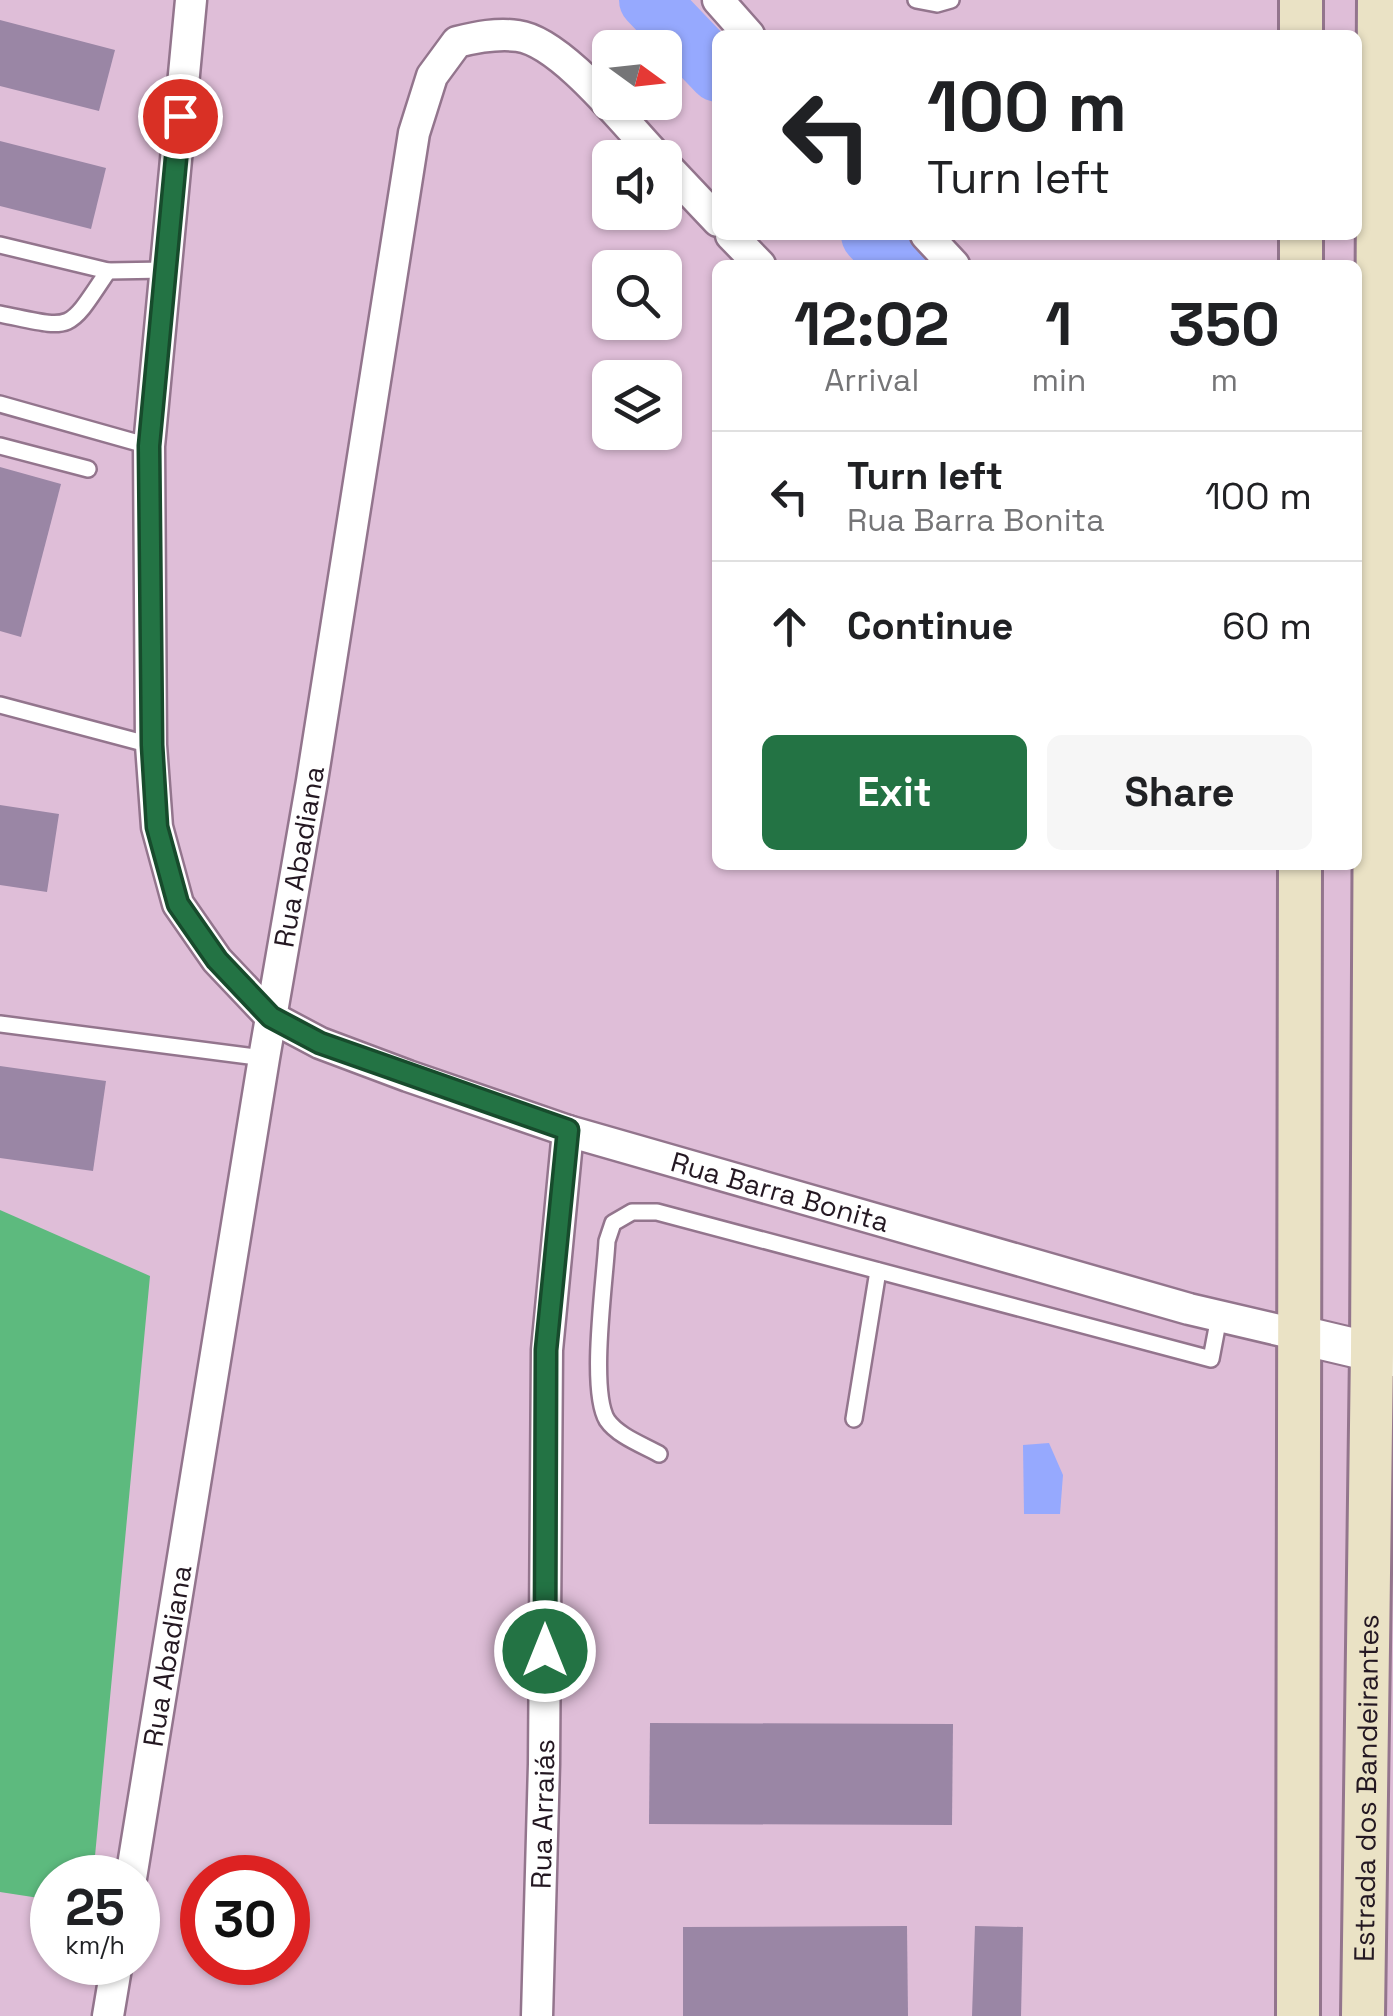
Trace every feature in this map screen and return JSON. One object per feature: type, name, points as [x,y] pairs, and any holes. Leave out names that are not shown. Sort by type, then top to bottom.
[{"type":"main road","points":[[1301,30],[1302,0]]},
{"type":"main road","name":"Estrada dos Bandeirantes","points":[[1363,2016],[1382,1354],[1386,52],[1379,0]]},
{"type":"main road","points":[[1298,2016],[1300,870]]},
{"type":"street","name":"Rua Barra Bonita","points":[[191,0],[149,446],[152,745],[157,827],[178,904],[217,960],[271,1017],[320,1043],[568,1130],[1219,1317],[1300,1335]]},
{"type":"street","points":[[718,0],[745,30]]},
{"type":"street","name":"Rua Abadiana","points":[[135,1855],[312,781],[414,133],[432,76],[457,42],[488,35],[522,36],[560,54],[641,140]]},
{"type":"street","points":[[682,183],[712,214]]},
{"type":"street","points":[[736,240],[755,260]]},
{"type":"street","points":[[931,240],[949,260]]},
{"type":"street","name":"Rua Arraiás","points":[[537,2016],[544,1764],[546,1350],[568,1130]]},
{"type":"street","points":[[1300,1335],[1382,1354]]},
{"type":"street","points":[[108,2016],[113,1985]]},
{"type":"lane","points":[[916,0],[937,4],[951,0]]},
{"type":"lane","points":[[0,245],[108,270],[166,270]]},
{"type":"lane","points":[[0,314],[58,326],[77,318],[108,270]]},
{"type":"lane","points":[[0,404],[149,446]]},
{"type":"lane","points":[[0,446],[88,469]]},
{"type":"lane","points":[[0,706],[152,745]]},
{"type":"lane","points":[[0,1024],[264,1058]]},
{"type":"lane","points":[[659,1454],[628,1438],[608,1421],[598,1393],[607,1241],[614,1222],[632,1212],[657,1212],[1210,1358],[1219,1317]]},
{"type":"lane","points":[[854,1419],[878,1270]]},
{"type":"green space","points":[[0,1210],[150,1276],[95,1855],[30,1855],[30,1897],[0,1892]]},
{"type":"water","points":[[1049,1443],[1063,1475],[1060,1514],[1024,1514],[1023,1445]]},
{"type":"building","points":[[0,20],[115,50],[99,111],[0,86]]},
{"type":"building","points":[[0,141],[106,168],[91,229],[0,206]]},
{"type":"building","points":[[0,467],[61,484],[21,637],[0,631]]},
{"type":"building","points":[[0,805],[59,814],[47,892],[0,885]]},
{"type":"building","points":[[0,1066],[106,1081],[93,1171],[0,1158]]},
{"type":"building","points":[[650,1723],[953,1724],[952,1825],[649,1824]]},
{"type":"building","points":[[907,1926],[908,2016],[683,2016],[683,1927]]},
{"type":"building","points":[[975,1926],[1023,1927],[1021,2016],[972,2016]]},
{"type":"waterway","points":[[649,0],[712,66]]},
{"type":"waterway","points":[[876,240],[894,260]]},
{"type":"route","points":[[180,116],[149,446],[152,745],[157,827],[178,904],[217,960],[271,1017],[320,1043],[568,1130],[546,1350],[545,1651]]}]
